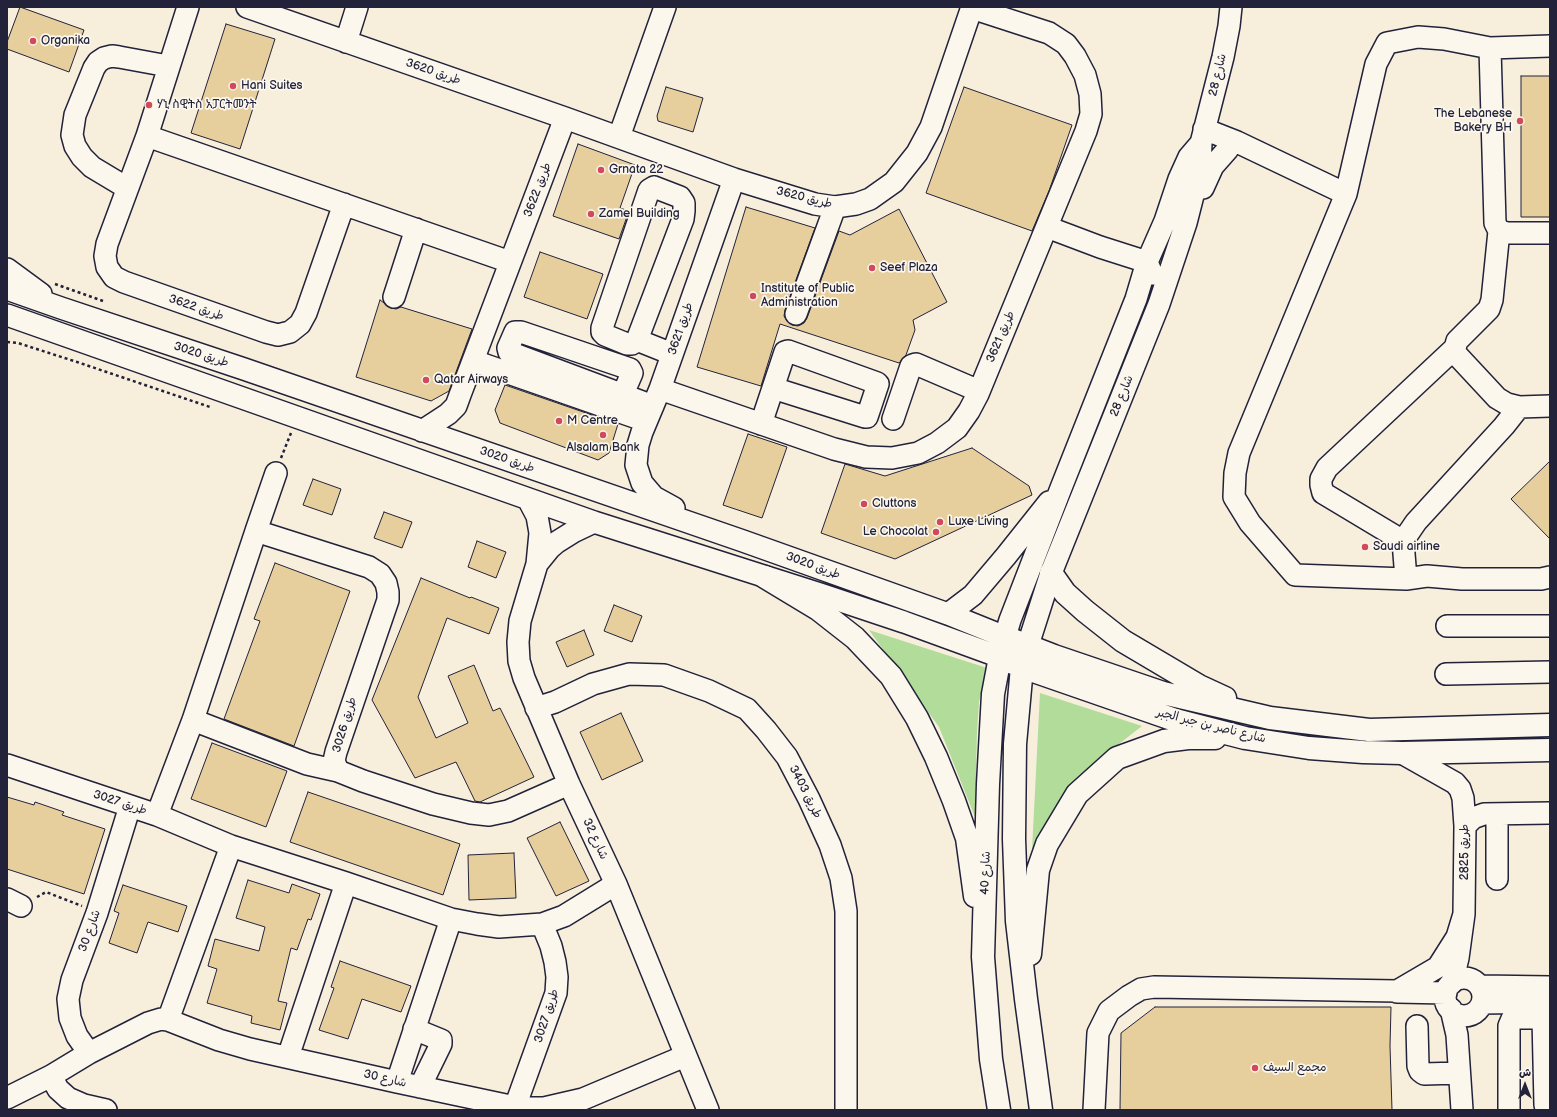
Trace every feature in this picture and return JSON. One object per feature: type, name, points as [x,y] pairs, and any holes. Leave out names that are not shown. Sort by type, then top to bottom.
[{"type":"main road","points":[[1051,573],[1065,594],[1123,641],[1199,686],[1270,718]]},
{"type":"main road","points":[[765,577],[818,609],[855,638],[891,676],[916,718],[936,757],[967,838],[984,957]]},
{"type":"main road","points":[[1028,645],[1022,667],[1015,744],[1014,839],[1017,921],[1041,1110]]},
{"type":"main road","name":"شارع ناصر بن جبر الجبر","points":[[1003,647],[1028,645],[1054,656],[1163,693],[1270,718],[1369,730],[1550,725]]},
{"type":"main road","name":"شارع ناصر بن جبر الجبر","points":[[1003,647],[1022,667],[1175,720],[1245,738],[1309,748],[1402,753],[1550,750]]},
{"type":"main road","name":"شارع 40","points":[[999,1110],[990,1059],[984,957],[990,762],[994,694],[1003,647]]},
{"type":"main road","points":[[1026,999],[1038,870],[1047,844],[1077,794],[1117,758],[1164,741],[1188,738],[1245,738]]},
{"type":"street","name":"طريق 3622","points":[[188,7],[147,136],[107,244],[105,256],[107,267],[114,277],[124,282],[266,332],[278,335],[290,332],[300,324],[306,314],[344,204]]},
{"type":"street","name":"طريق 3620","points":[[247,7],[619,137],[734,179],[815,204],[834,207],[856,204],[870,199],[894,182],[917,153],[932,127],[972,7]]},
{"type":"street","points":[[346,42],[356,7]]},
{"type":"street","points":[[619,137],[666,7]]},
{"type":"street","name":"طريق 3621","points":[[653,405],[761,424],[834,449],[866,457],[892,458],[918,453],[937,443],[957,428],[969,411],[979,391],[1086,131],[1091,114],[1090,94],[1086,75],[1076,56],[1066,44],[1049,33],[972,7]]},
{"type":"street","name":"شارع 28","points":[[1028,645],[1051,573],[1159,304],[1186,223],[1200,168],[1203,137],[1223,57],[1231,7]]},
{"type":"street","points":[[1550,46],[1490,48],[1444,39],[1418,37],[1387,43],[1376,64],[1346,194],[1239,453],[1235,473],[1234,497],[1250,523],[1295,575],[1406,579],[1427,576],[1462,579],[1542,579],[1550,577]]},
{"type":"street","points":[[1490,48],[1494,210],[1495,223],[1499,231],[1492,300],[1489,309],[1457,341],[1455,348],[1456,354],[1497,398],[1507,404],[1519,407],[1550,406]]},
{"type":"street","points":[[127,188],[92,167],[82,157],[75,146],[72,135],[75,115],[94,68],[98,62],[104,58],[112,56],[168,66]]},
{"type":"street","name":"طريق 3622","points":[[422,430],[448,414],[456,406],[565,118]]},
{"type":"street","points":[[147,136],[510,262]]},
{"type":"street","points":[[1203,137],[1228,149],[1261,154]]},
{"type":"street","points":[[1203,137],[1237,142],[1346,194]]},
{"type":"street","name":"شارع 28","points":[[1003,647],[1010,620],[1136,299],[1147,262],[1165,221],[1184,167],[1203,137]]},
{"type":"street","points":[[1186,223],[1213,166],[1228,149]]},
{"type":"street","name":"طريق 3621","points":[[734,179],[638,445],[636,465],[642,483],[654,497],[744,541]]},
{"type":"street","points":[[654,187],[680,197],[684,203],[684,212],[637,340],[632,344],[627,344],[605,335],[602,332],[602,328],[649,190],[654,187]]},
{"type":"street","points":[[796,314],[834,207]]},
{"type":"street","points":[[1047,227],[1100,247],[1147,262],[1155,282],[1159,304]]},
{"type":"street","points":[[394,297],[416,229]]},
{"type":"street","points":[[1499,231],[1507,233],[1550,233]]},
{"type":"street","points":[[1100,247],[1128,271],[1136,299]]},
{"type":"street","points":[[7,269],[61,308]]},
{"type":"street","name":"طريق 3020","points":[[7,289],[744,541],[948,614],[1003,647]]},
{"type":"street","name":"طريق 3020","points":[[7,315],[290,428],[528,499],[594,522],[904,622],[1003,647]]},
{"type":"street","points":[[7,322],[34,325]]},
{"type":"street","points":[[623,394],[632,373],[630,369],[521,332],[515,332],[508,348],[509,352],[623,394],[653,405]]},
{"type":"street","points":[[637,340],[672,354]]},
{"type":"street","points":[[1403,541],[1323,493],[1320,485],[1321,479],[1327,468],[1455,348]]},
{"type":"street","points":[[761,424],[773,388],[785,352],[788,351],[878,384],[867,417],[865,418],[773,388]]},
{"type":"street","points":[[474,361],[653,405]]},
{"type":"street","points":[[893,419],[911,366],[916,364],[979,391]]},
{"type":"street","points":[[1406,579],[1403,541],[1416,522],[1504,426],[1519,407]]},
{"type":"street","points":[[157,815],[193,720],[276,473]]},
{"type":"street","points":[[948,614],[973,595],[1061,488]]},
{"type":"street","points":[[528,499],[537,516],[539,524],[537,564]]},
{"type":"street","points":[[537,564],[557,542],[594,522]]},
{"type":"street","name":"طريق 3026","points":[[256,531],[369,567],[380,574],[386,583],[388,600],[336,752],[334,761],[338,771],[363,781],[433,804],[471,813],[489,815],[508,811],[569,784]]},
{"type":"street","name":"شارع 32","points":[[537,564],[520,621],[518,642],[519,662],[524,678],[569,784],[616,884],[708,1110]]},
{"type":"street","points":[[1446,626],[1550,626]]},
{"type":"street","points":[[1446,674],[1550,672]]},
{"type":"street","name":"طريق 3403","points":[[536,708],[555,702],[593,684],[629,674],[664,675],[709,691],[747,709],[787,757],[830,844],[841,878],[846,911],[846,1110]]},
{"type":"street","points":[[193,720],[306,764],[338,771]]},
{"type":"street","name":"طريق 2825","points":[[1402,753],[1455,783],[1460,789],[1463,798],[1465,826],[1464,914],[1458,958],[1450,995],[1457,1035],[1462,1110]]},
{"type":"street","name":"طريق 3027","points":[[7,765],[157,815],[231,846],[346,882],[451,919],[499,927],[542,924],[564,916],[616,884]]},
{"type":"street","name":"شارع 30","points":[[89,1053],[77,1036],[70,1018],[68,999],[72,980],[97,912],[130,806]]},
{"type":"street","points":[[1465,826],[1478,815],[1550,813]]},
{"type":"street","points":[[1497,814],[1497,878]]},
{"type":"street","points":[[168,1020],[231,846]]},
{"type":"street","points":[[288,1056],[346,882]]},
{"type":"street","points":[[1324,999],[1394,997],[1398,991],[1438,967],[1456,937],[1464,914]]},
{"type":"street","points":[[397,1082],[451,919]]},
{"type":"street","name":"طريق 3027","points":[[515,1107],[556,993],[558,977],[555,962],[551,946],[542,924]]},
{"type":"street","points":[[1450,995],[1461,978],[1472,979],[1481,994],[1548,1013]]},
{"type":"street","points":[[1094,1110],[1098,1033],[1109,1011],[1141,989],[1154,987],[1398,991],[1450,995]]},
{"type":"street","points":[[1481,994],[1550,987]]},
{"type":"street","points":[[1450,995],[1462,1015],[1468,1015],[1474,1013],[1481,994]]},
{"type":"street","points":[[1509,1110],[1509,1026],[1512,1019],[1548,1013]]},
{"type":"street","points":[[1548,1013],[1545,1100],[1545,1105],[1548,1110]]},
{"type":"street","name":"شارع 30","points":[[7,1098],[51,1076],[89,1053],[148,1023],[161,1019],[168,1020],[219,1040],[250,1049],[288,1056],[397,1082],[515,1107],[544,1108],[569,1106],[685,1056]]},
{"type":"street","points":[[1417,1026],[1418,1066],[1420,1071],[1424,1074],[1460,1073]]},
{"type":"street","points":[[414,1029],[440,1040],[441,1044],[420,1087]]},
{"type":"street","points":[[989,1110],[990,1059]]},
{"type":"street","points":[[51,1076],[58,1089],[68,1098],[84,1105],[106,1110]]},
{"type":"path","points":[[7,342],[18,343],[77,362],[217,410]]},
{"type":"path","points":[[276,473],[290,428]]},
{"type":"path","points":[[14,902],[46,892],[97,912]]},
{"type":"green space","points":[[869,630],[987,668],[979,702],[977,732],[976,772],[981,832],[939,727]]},
{"type":"green space","points":[[1040,693],[1142,726],[1115,747],[1072,786],[1032,850]]},
{"type":"building","points":[[20,7],[84,30],[69,72],[7,49],[7,42]]},
{"type":"building","name":"Hani Suites","points":[[226,24],[275,39],[240,149],[191,133]]},
{"type":"building","points":[[1521,76],[1550,76],[1550,217],[1521,217]]},
{"type":"building","points":[[666,87],[703,98],[693,132],[658,121],[657,116]]},
{"type":"building","points":[[964,87],[1072,125],[1049,191],[1032,231],[926,193]]},
{"type":"building","points":[[578,144],[635,165],[620,208],[629,211],[619,239],[553,216]]},
{"type":"building","points":[[746,207],[815,228],[785,310],[784,316],[792,325],[798,326],[804,323],[807,318],[839,231],[850,235],[899,209],[947,302],[913,320],[915,330],[906,355],[899,363],[780,324],[761,386],[697,367]]},
{"type":"building","points":[[540,252],[603,274],[587,319],[524,297]]},
{"type":"building","points":[[380,300],[391,308],[396,309],[401,307],[472,329],[449,391],[431,401],[356,377]]},
{"type":"building","name":"M Centre","points":[[505,385],[618,424],[609,453],[598,460],[500,423],[495,410]]},
{"type":"building","points":[[748,434],[787,447],[762,518],[723,505]]},
{"type":"building","points":[[972,448],[1029,486],[1032,495],[895,559],[821,533],[845,464],[885,476]]},
{"type":"building","points":[[1550,461],[1550,539],[1511,499]]},
{"type":"building","points":[[313,479],[341,489],[332,515],[303,505]]},
{"type":"building","points":[[384,512],[412,522],[402,548],[374,538]]},
{"type":"building","points":[[477,541],[506,552],[496,578],[468,567]]},
{"type":"building","points":[[275,563],[350,591],[294,746],[224,719],[260,621],[254,619]]},
{"type":"building","points":[[421,578],[499,608],[489,634],[447,618],[418,697],[436,738],[468,723],[448,676],[474,665],[493,711],[500,708],[534,777],[480,802],[475,801],[456,762],[415,778],[372,700]]},
{"type":"building","points":[[614,605],[642,616],[632,642],[604,631]]},
{"type":"building","points":[[584,630],[594,655],[567,667],[556,642]]},
{"type":"building","points":[[621,713],[643,761],[602,780],[580,732]]},
{"type":"building","points":[[212,743],[287,771],[266,827],[191,799]]},
{"type":"building","points":[[308,792],[460,844],[443,895],[290,842]]},
{"type":"building","points":[[7,797],[34,805],[35,802],[64,812],[62,815],[105,829],[84,894],[7,869]]},
{"type":"building","points":[[560,822],[589,881],[556,896],[527,838]]},
{"type":"building","points":[[514,853],[516,898],[469,900],[468,855]]},
{"type":"building","points":[[248,880],[289,893],[292,884],[320,894],[311,920],[308,919],[297,950],[291,948],[278,1001],[287,1003],[280,1030],[251,1023],[252,1016],[207,1003],[217,969],[208,966],[215,939],[259,951],[265,927],[236,918]]},
{"type":"building","points":[[123,885],[187,906],[178,932],[148,922],[137,953],[109,943],[119,913],[114,911]]},
{"type":"building","points":[[340,961],[411,986],[401,1012],[362,999],[348,1039],[319,1030],[334,988],[331,987]]},
{"type":"building","name":"مجمع السيف","points":[[1155,1007],[1391,1007],[1390,1046],[1392,1110],[1120,1110],[1121,1033]]},
{"type":"place","name":"Organika","points":[[33,41]]},
{"type":"place","name":"Hani Suites","points":[[233,86]]},
{"type":"place","name":"ሃኒ ስዊትስ አፓርትመንት","points":[[149,105]]},
{"type":"place","name":"The Lebanese Bakery BH","points":[[1520,121]]},
{"type":"place","name":"Grnata 22","points":[[601,170]]},
{"type":"place","name":"Zamel Building","points":[[591,214]]},
{"type":"place","name":"Seef Plaza","points":[[872,268]]},
{"type":"place","name":"Institute of Public Administration","points":[[753,296]]},
{"type":"place","name":"Qatar Airways","points":[[426,380]]},
{"type":"place","name":"M Centre","points":[[559,421]]},
{"type":"place","name":"Alsalam Bank","points":[[603,435]]},
{"type":"place","name":"Cluttons","points":[[864,504]]},
{"type":"place","name":"Luxe Living","points":[[940,522]]},
{"type":"place","name":"Le Chocolat","points":[[936,532]]},
{"type":"place","name":"Saudi airline","points":[[1365,547]]},
{"type":"place","name":"مجمع السيف","points":[[1255,1068]]}]
